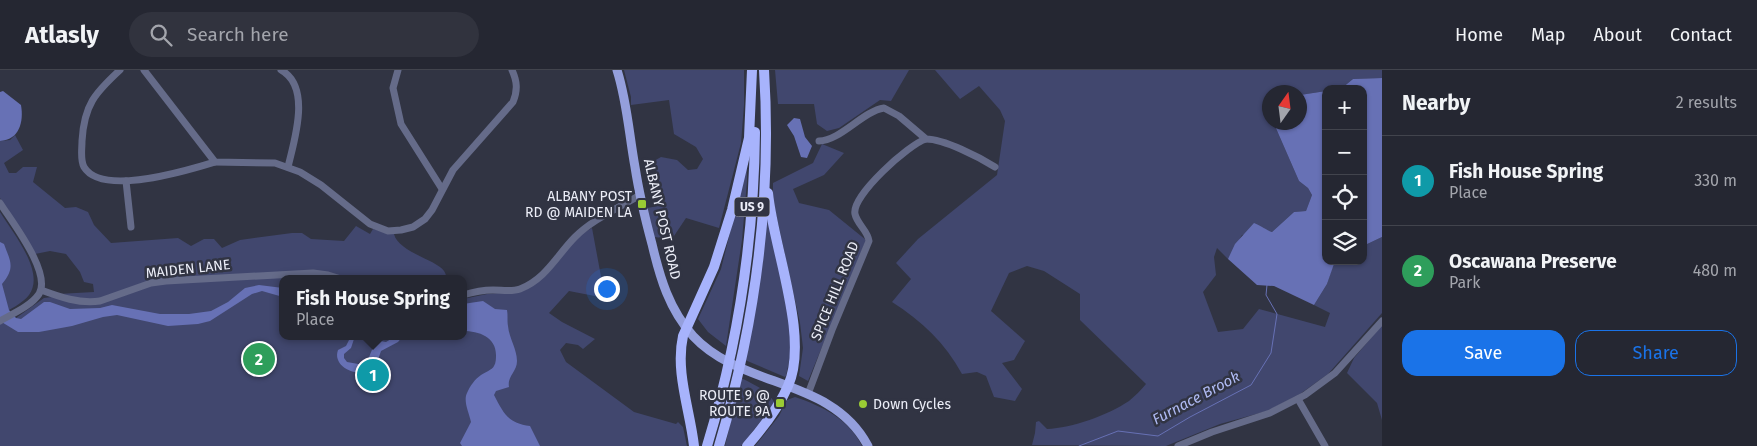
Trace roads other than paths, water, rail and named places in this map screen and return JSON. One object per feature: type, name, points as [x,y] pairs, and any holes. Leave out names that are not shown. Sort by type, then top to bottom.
[{"type":"highway","points":[[694,446],[681,360],[681,344],[718,257],[734,201],[749,138],[752,70]]},
{"type":"highway","name":"US 9","points":[[708,446],[739,317],[746,266],[753,196],[755,123],[752,70]]},
{"type":"highway","name":"US 9","points":[[719,446],[735,386],[749,319],[760,241],[765,170],[764,70]]},
{"type":"highway","points":[[747,446],[772,416],[789,386],[794,355],[794,328],[769,202],[766,122]]},
{"type":"main road","name":"ALBANY POST ROAD","points":[[617,70],[625,105],[640,195],[664,288],[673,309],[687,329],[702,345],[720,358],[828,404],[843,413],[856,427],[868,446]]},
{"type":"street","points":[[120,70],[102,87],[89,105],[82,136],[83,166],[89,173],[105,180],[126,181],[174,174],[215,162],[275,163],[300,172],[321,185],[370,224],[388,231],[413,227],[425,219],[432,210],[453,170],[513,102],[517,90],[516,78],[512,70]]},
{"type":"street","points":[[144,70],[215,162]]},
{"type":"street","points":[[281,70],[287,73],[296,88],[299,108],[288,168]]},
{"type":"street","points":[[398,70],[392,88],[401,124],[442,188]]},
{"type":"street","points":[[819,140],[823,141],[833,136],[882,108],[890,110],[899,116],[926,139],[933,139],[951,146],[987,162],[995,168]]},
{"type":"street","name":"SPICE HILL ROAD","points":[[808,394],[832,330],[870,241],[869,236],[855,215],[856,207],[877,177],[898,156],[926,139]]},
{"type":"street","points":[[126,181],[131,228]]},
{"type":"street","points":[[467,294],[491,290],[517,290],[525,286],[551,268],[576,236],[600,218],[640,195]]},
{"type":"street","points":[[0,203],[23,238],[41,278],[41,290],[36,298],[0,320]]},
{"type":"street","name":"MAIDEN LANE","points":[[41,290],[65,298],[92,302],[166,281],[313,273],[328,275]]},
{"type":"street","points":[[1178,446],[1212,432],[1270,413],[1320,386],[1335,373],[1382,321]]},
{"type":"street","points":[[1298,399],[1325,446]]},
{"type":"waterway","name":"Furnace Brook","points":[[1079,446],[1118,431],[1158,436],[1251,385],[1271,353],[1277,314],[1266,295],[1267,285]]},
{"type":"place","name":"ALBANY POST RD @ MAIDEN LA","points":[[642,204]]},
{"type":"place","name":"Oscawana Preserve","points":[[259,359]]},
{"type":"place","name":"Fish House Spring","points":[[373,375]]},
{"type":"place","name":"ROUTE 9 @ ROUTE 9A","points":[[780,403]]},
{"type":"place","name":"Down Cycles","points":[[863,404]]}]
